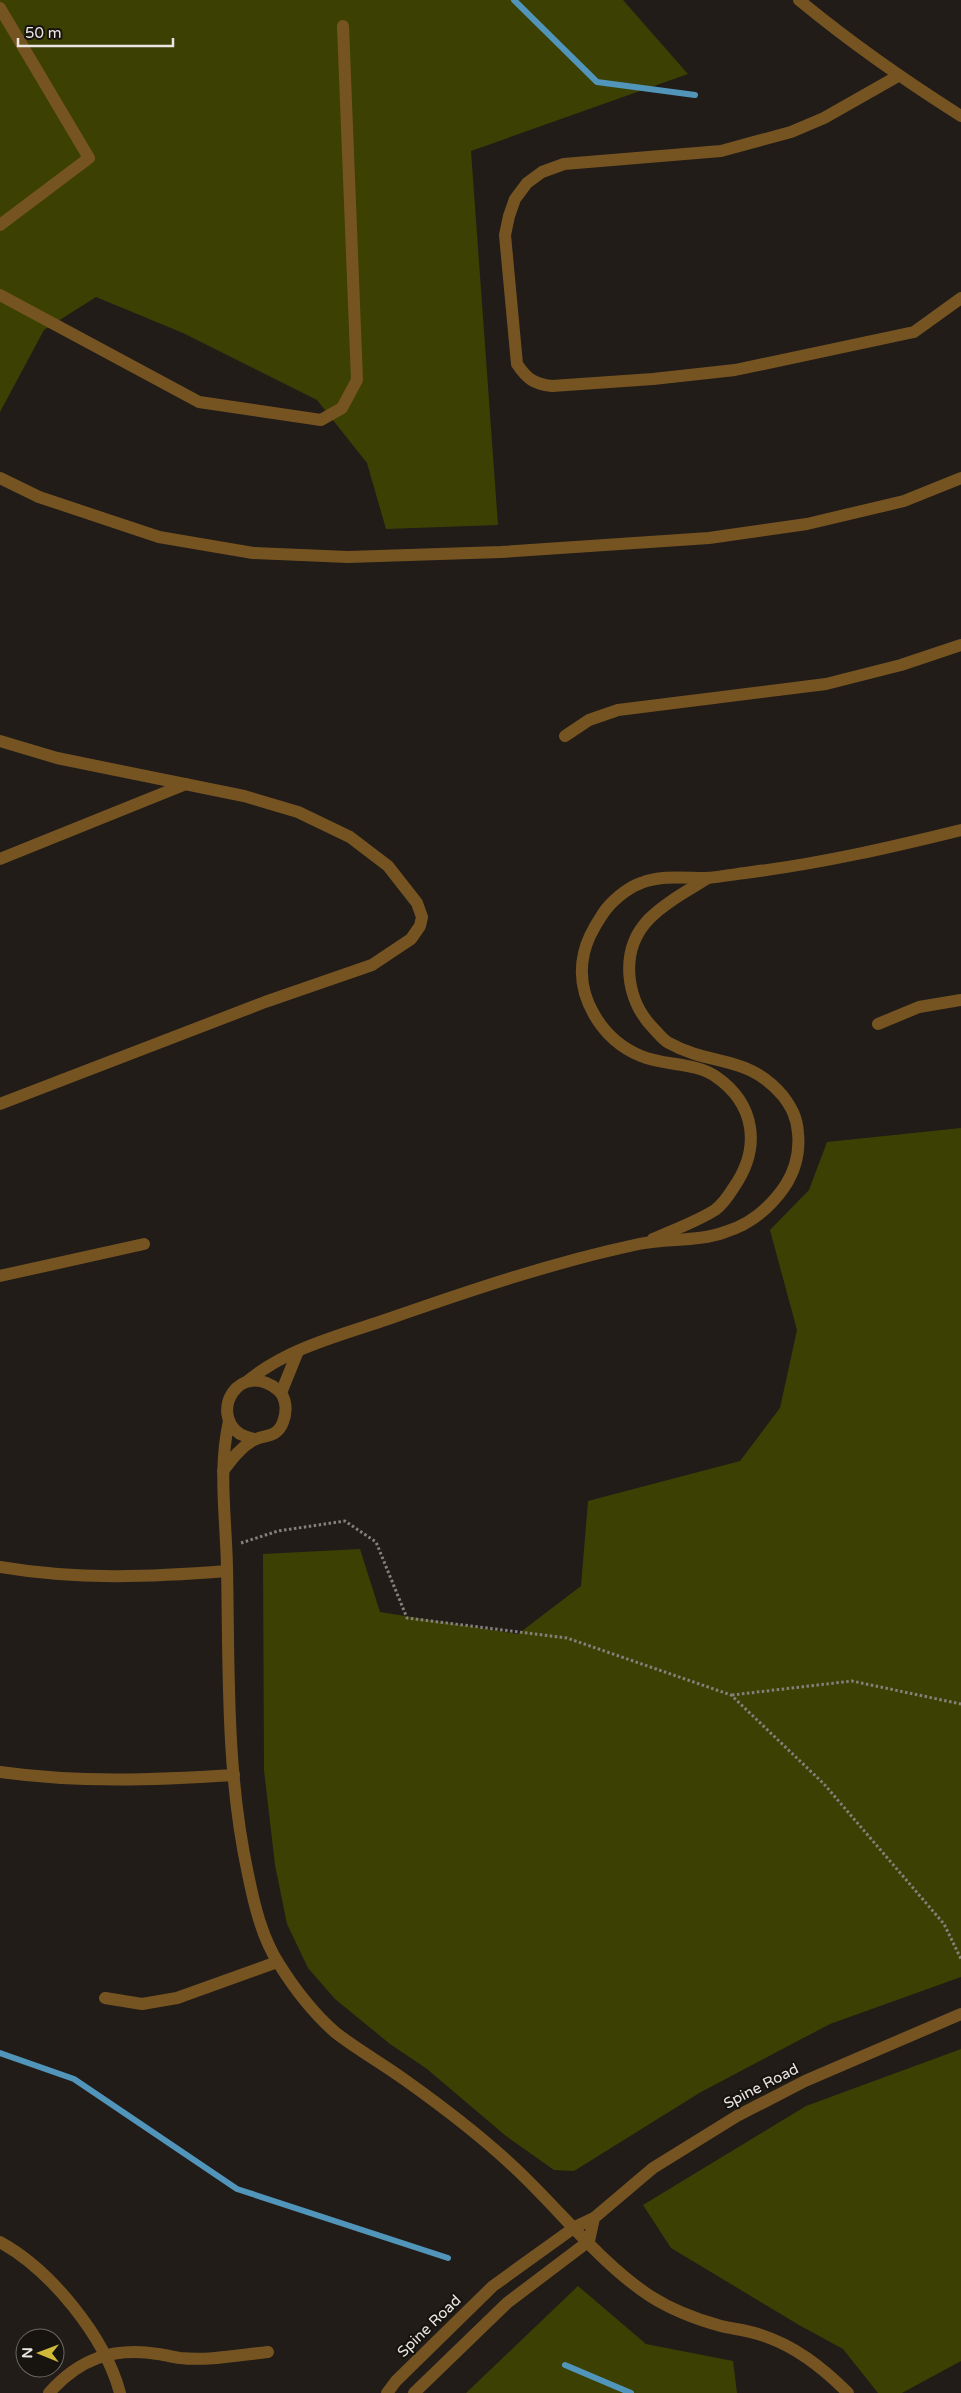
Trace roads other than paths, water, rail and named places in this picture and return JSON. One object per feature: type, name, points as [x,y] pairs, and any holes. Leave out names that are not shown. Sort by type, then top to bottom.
[{"type":"street","points":[[799,0],[844,37],[898,76],[961,116]]},
{"type":"street","points":[[0,8],[89,158],[0,225]]},
{"type":"street","points":[[0,295],[199,402],[321,420],[342,408],[357,380],[343,26]]},
{"type":"street","points":[[898,76],[824,118],[791,132],[721,151],[564,164],[542,172],[527,183],[515,199],[505,235],[517,364],[526,378],[539,385],[552,386],[652,379],[736,370],[914,332],[961,298]]},
{"type":"street","points":[[0,478],[39,497],[159,537],[253,553],[348,557],[501,552],[709,538],[807,524],[904,500],[961,478]]},
{"type":"street","points":[[565,736],[590,720],[618,710],[826,684],[901,665],[961,645]]},
{"type":"street","points":[[0,741],[57,758],[244,796],[298,812],[350,837],[388,866],[417,903],[422,917],[420,926],[411,939],[372,965],[265,1002],[0,1104]]},
{"type":"street","points":[[0,859],[186,784]]},
{"type":"street","points":[[641,1244],[716,1209],[745,1172],[751,1152],[751,1128],[743,1108],[734,1093],[714,1075],[690,1067],[642,1057],[618,1044],[598,1023],[586,998],[583,954],[590,933],[605,910],[624,892],[642,882],[662,878],[708,878],[796,866],[892,847],[961,830]]},
{"type":"street","points":[[708,878],[649,919],[634,939],[629,962],[630,987],[638,1008],[647,1022],[667,1042],[697,1055],[732,1063],[755,1072],[770,1081],[797,1118],[799,1145],[796,1165],[769,1207],[747,1223],[724,1233],[641,1244],[548,1268],[443,1300],[298,1351],[265,1367],[238,1386],[230,1396],[227,1408],[229,1421],[222,1449],[227,1572],[228,1685],[234,1775],[241,1844],[255,1911],[277,1962],[305,2000],[336,2032],[405,2080],[469,2129],[515,2168],[589,2241],[648,2294],[681,2314],[721,2326],[758,2334],[793,2348],[825,2370],[848,2393]]},
{"type":"street","points":[[878,1024],[919,1007],[961,1000]]},
{"type":"street","points":[[0,1276],[144,1244]]},
{"type":"street","points":[[281,1393],[298,1351]]},
{"type":"street","points":[[223,1471],[236,1452],[254,1439],[271,1436],[282,1424],[286,1408],[281,1393],[267,1381],[249,1380]]},
{"type":"street","points":[[229,1421],[239,1434],[254,1439]]},
{"type":"street","points":[[0,1567],[91,1576],[148,1577],[227,1572]]},
{"type":"street","points":[[0,1772],[77,1779],[152,1780],[234,1775]]},
{"type":"street","points":[[105,1998],[142,2004],[177,1998],[277,1962]]},
{"type":"street","name":"Spine Road","points":[[387,2393],[396,2381],[493,2286],[575,2227],[594,2218],[653,2168],[737,2116],[806,2081],[961,2014]]},
{"type":"street","points":[[414,2393],[507,2303],[589,2241],[594,2218]]},
{"type":"street","points":[[0,2242],[14,2250],[55,2286],[88,2327],[104,2354],[120,2393]]},
{"type":"street","points":[[49,2393],[61,2379],[104,2354],[133,2352],[180,2358],[204,2358],[268,2352]]},
{"type":"waterway","points":[[514,0],[597,82],[695,95]]},
{"type":"waterway","points":[[0,2053],[74,2079],[237,2189],[448,2258]]},
{"type":"waterway","points":[[565,2365],[631,2393]]}]
